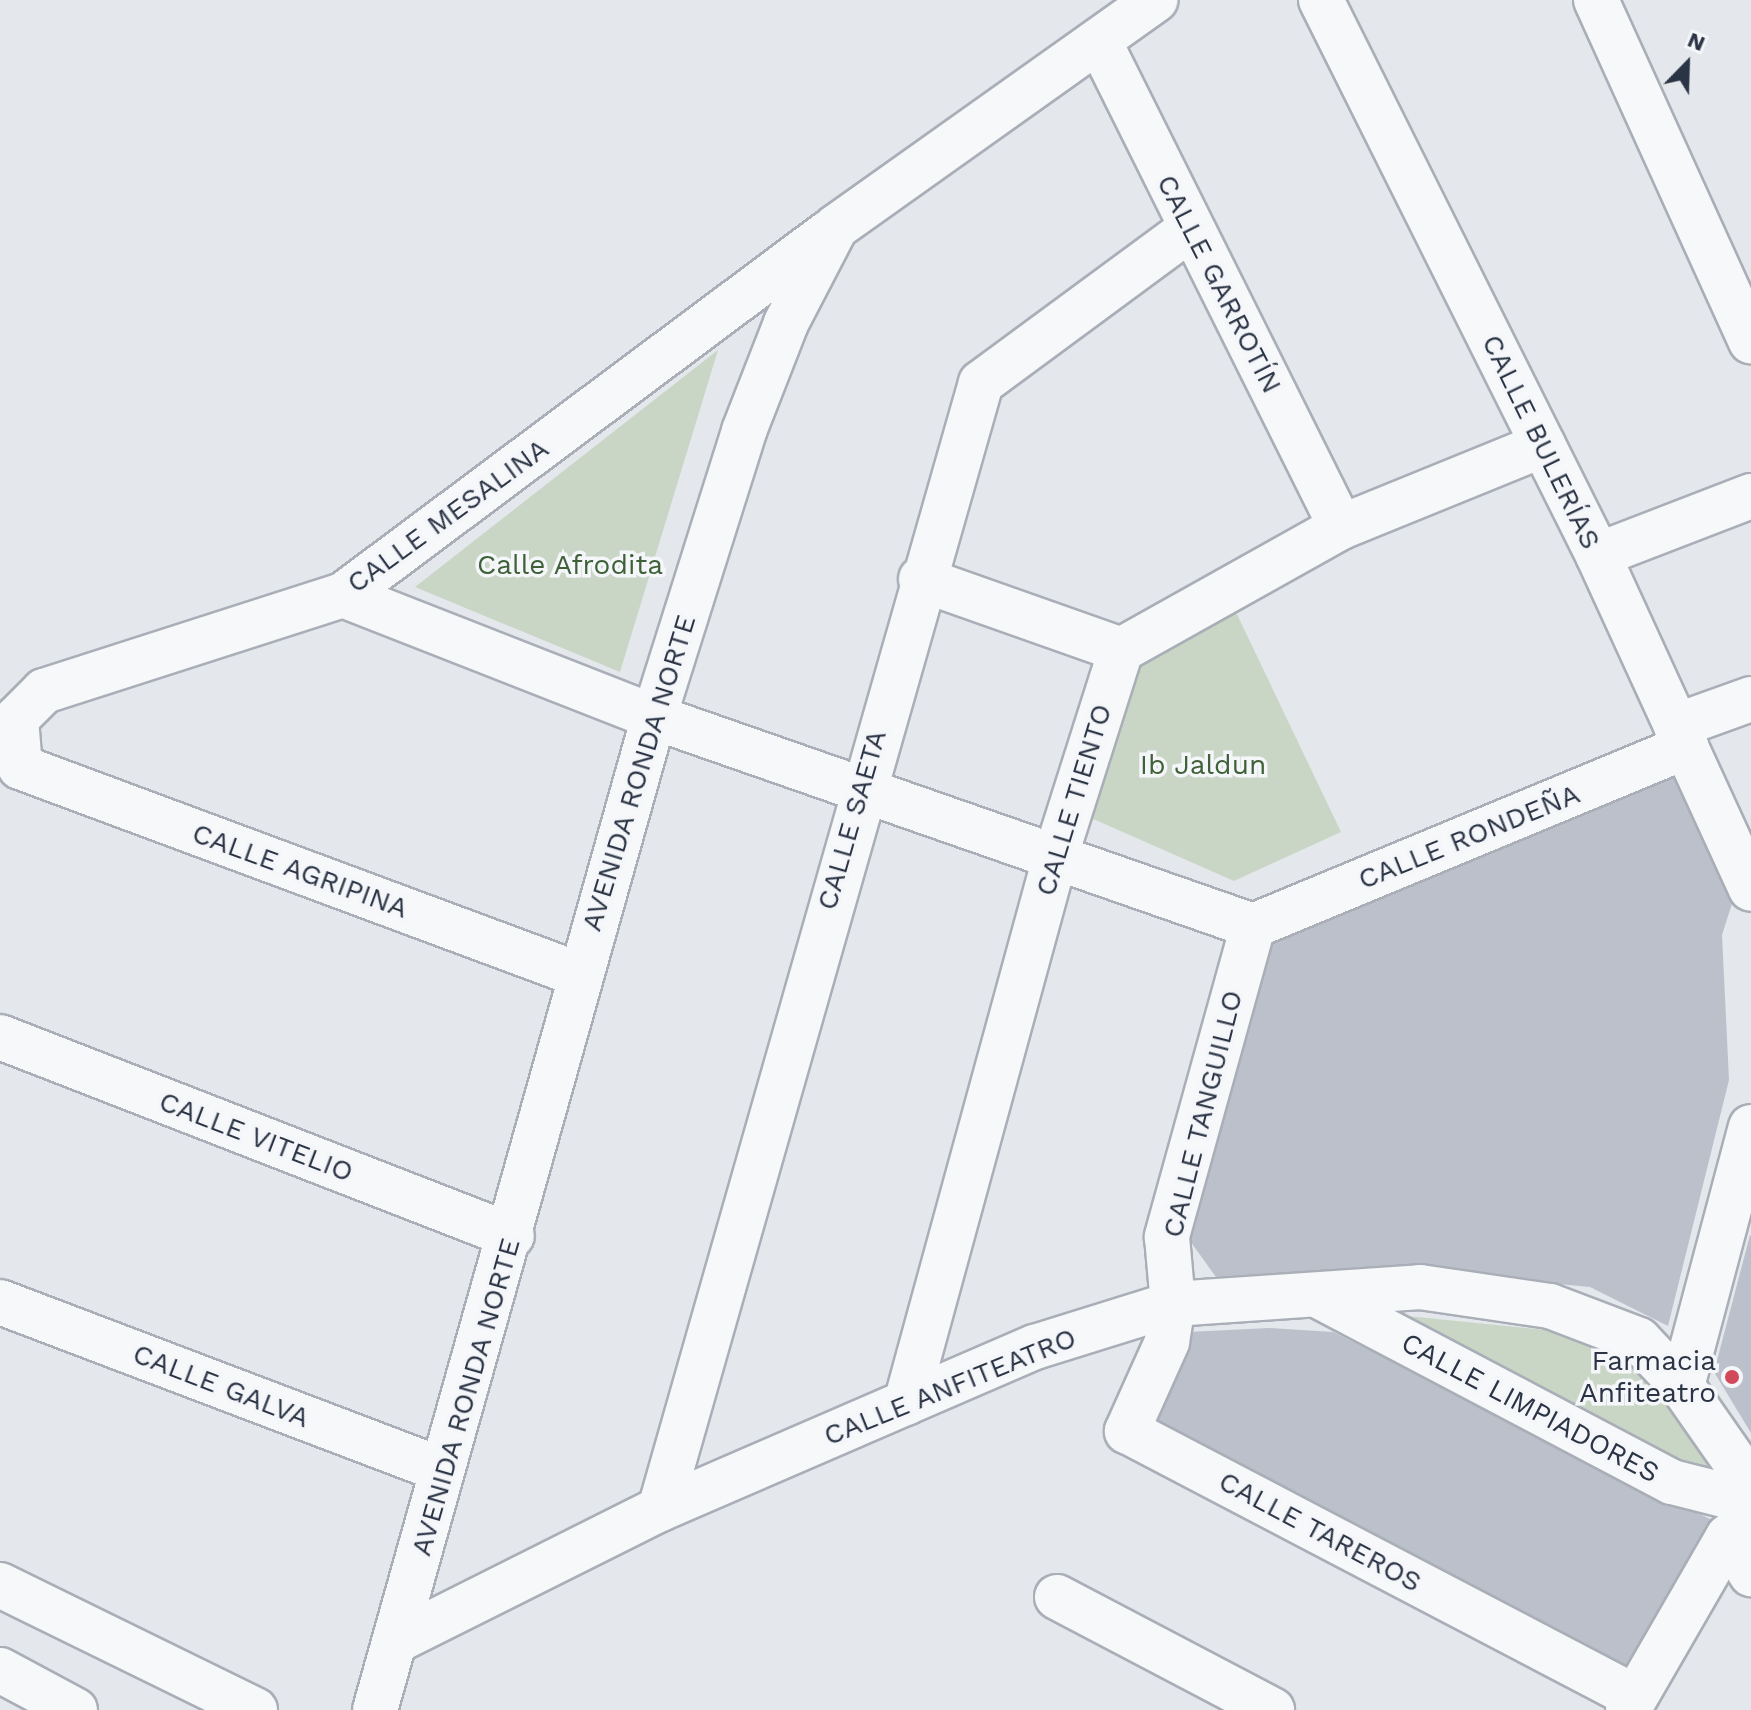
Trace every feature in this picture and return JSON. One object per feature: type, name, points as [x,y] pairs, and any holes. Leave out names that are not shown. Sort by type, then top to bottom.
[{"type":"street","name":"CALLE BULERÍAS","points":[[1321,0],[1598,555],[1751,889]]},
{"type":"street","points":[[1596,0],[1751,341]]},
{"type":"street","name":"AVENIDA RONDA NORTE","points":[[375,1710],[398,1640],[442,1470],[512,1236],[580,975],[654,717],[744,431],[786,323],[836,227],[1099,41],[1144,3]]},
{"type":"street","name":"CALLE GARROTÍN","points":[[1099,41],[1341,527]]},
{"type":"street","name":"CALLE MESALINA","points":[[20,767],[16,719],[44,691],[343,595],[836,227]]},
{"type":"street","name":"CALLE SAETA","points":[[660,1509],[860,790],[981,383],[1190,229]]},
{"type":"street","points":[[921,579],[1121,650],[1341,527],[1543,445]]},
{"type":"street","points":[[1598,555],[1751,496]]},
{"type":"street","points":[[343,595],[654,717],[1253,926]]},
{"type":"street","name":"CALLE TIENTO","points":[[906,1403],[1055,858],[1121,650]]},
{"type":"street","name":"CALLE RONDEÑA","points":[[1253,926],[1681,737],[1751,699]]},
{"type":"street","name":"CALLE AGRIPINA","points":[[20,767],[580,975]]},
{"type":"street","name":"CALLE TANGUILLO","points":[[1173,1304],[1167,1237],[1253,926]]},
{"type":"street","name":"CALLE VITELIO","points":[[0,1037],[512,1236]]},
{"type":"street","points":[[1682,1386],[1744,1191],[1751,1127]]},
{"type":"street","name":"CALLE ANFITEATRO","points":[[398,1640],[660,1509],[1035,1347],[1173,1304],[1420,1287],[1550,1306],[1639,1340],[1682,1386],[1751,1485]]},
{"type":"street","name":"CALLE LIMPIADORES","points":[[1317,1295],[1743,1519]]},
{"type":"street","name":"CALLE GALVA","points":[[0,1302],[442,1470]]},
{"type":"street","name":"CALLE TAREROS","points":[[1173,1304],[1167,1342],[1127,1431],[1631,1704]]},
{"type":"street","points":[[1743,1519],[1751,1574]]},
{"type":"street","points":[[1631,1704],[1743,1519]]},
{"type":"street","points":[[0,1585],[255,1710]]},
{"type":"street","points":[[1057,1597],[1272,1710]]},
{"type":"street","points":[[0,1670],[75,1710]]},
{"type":"green space","name":"Calle Afrodita","points":[[718,350],[620,672],[415,587]]},
{"type":"green space","name":"Ib Jaldun","points":[[1233,606],[1341,832],[1234,881],[1091,818],[1132,662]]},
{"type":"green space","points":[[1387,1314],[1555,1331],[1611,1352],[1655,1380],[1729,1489]]},
{"type":"building","points":[[1679,770],[1738,885],[1722,935],[1729,1080],[1668,1326],[1590,1287],[1392,1268],[1216,1277],[1190,1241],[1272,935]]},
{"type":"building","points":[[1751,1236],[1751,1433],[1714,1372]]},
{"type":"building","points":[[1269,1328],[1333,1332],[1714,1521],[1627,1673],[1149,1424],[1188,1332]]},
{"type":"place","name":"Farmacia Anfiteatro","points":[[1732,1377]]}]
